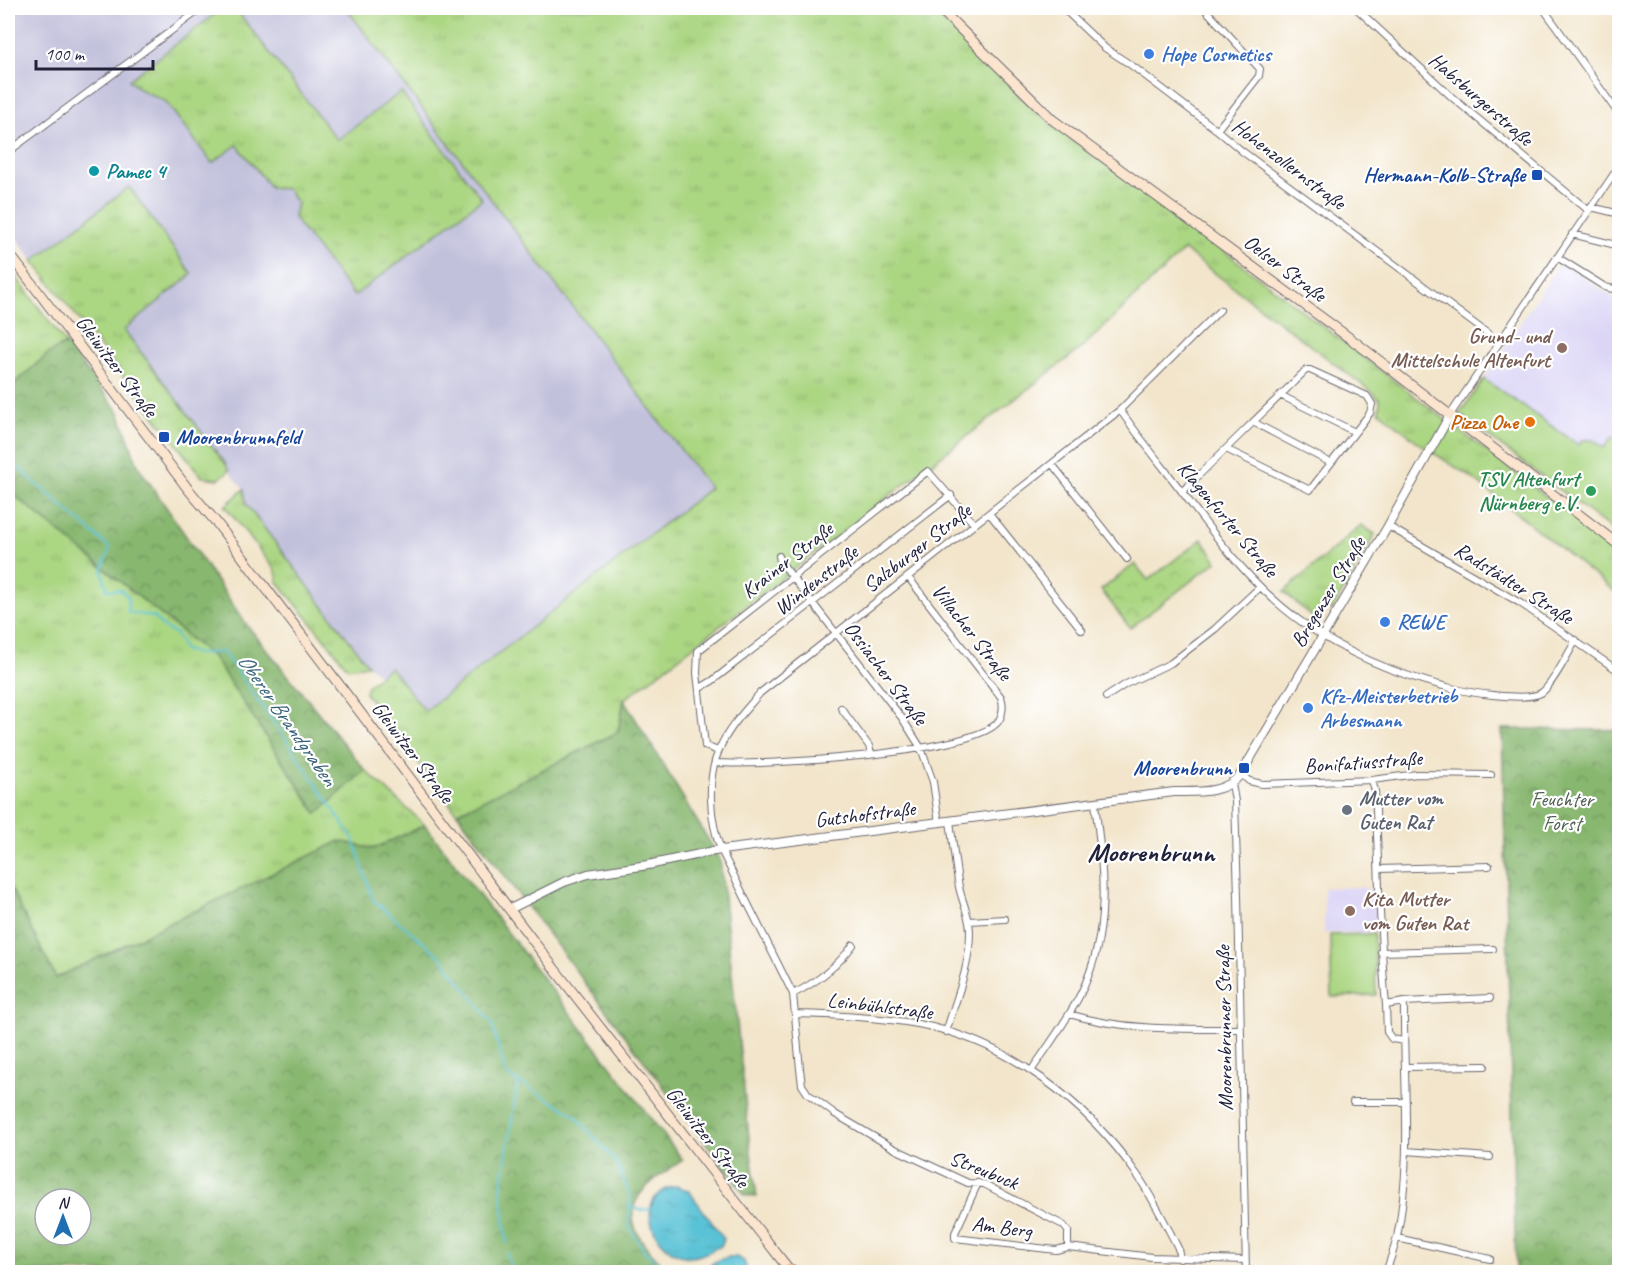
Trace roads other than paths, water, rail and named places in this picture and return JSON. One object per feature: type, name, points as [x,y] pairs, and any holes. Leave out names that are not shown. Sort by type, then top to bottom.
[{"type":"main road","name":"Oelser Straße","points":[[939,8],[1053,120],[1305,305],[1620,546]]},
{"type":"main road","name":"Gleiwitzer Straße","points":[[8,252],[510,909],[791,1272]]},
{"type":"street","points":[[8,152],[202,8]]},
{"type":"street","name":"Hohenzollernstraße","points":[[1063,8],[1104,48],[1131,65],[1242,151],[1499,342]]},
{"type":"street","points":[[1204,8],[1260,69],[1259,76],[1217,130]]},
{"type":"street","name":"Habsburgerstraße","points":[[1356,8],[1454,99],[1589,209]]},
{"type":"street","points":[[1543,8],[1620,116]]},
{"type":"street","points":[[1450,415],[1620,165]]},
{"type":"street","points":[[1611,177],[1620,179]]},
{"type":"street","points":[[1589,209],[1620,214]]},
{"type":"street","points":[[1572,234],[1620,246]]},
{"type":"street","points":[[1557,257],[1605,287],[1613,289],[1620,285]]},
{"type":"street","name":"Salzburger Straße","points":[[721,850],[711,811],[711,792],[718,751],[736,721],[760,693],[1120,410],[1220,310]]},
{"type":"street","points":[[1182,492],[1306,370],[1313,371],[1367,396],[1372,404],[1372,410],[1310,490],[1226,449]]},
{"type":"street","points":[[1280,395],[1355,432]]},
{"type":"street","name":"Klagenfurter Straße","points":[[1120,410],[1230,554],[1260,587],[1302,623],[1387,669],[1416,679],[1471,692],[1534,696],[1546,688],[1576,640]]},
{"type":"street","name":"Bregenzer Straße","points":[[1232,784],[1241,774],[1388,526],[1450,415]]},
{"type":"street","points":[[1253,422],[1331,463]]},
{"type":"street","points":[[1052,464],[1127,559]]},
{"type":"street","name":"Krainer Straße","points":[[718,751],[705,746],[696,656],[698,651],[928,471],[974,524]]},
{"type":"street","name":"Windenstraße","points":[[700,688],[951,495]]},
{"type":"street","points":[[989,513],[1082,630]]},
{"type":"street","name":"Radstädter Straße","points":[[1388,526],[1480,579],[1576,640],[1620,672]]},
{"type":"street","name":"Ossiacher Straße","points":[[779,556],[812,604],[902,718],[921,748],[933,782],[939,823]]},
{"type":"street","name":"Villacher Straße","points":[[716,763],[766,763],[935,747],[988,729],[998,721],[1003,702],[1001,697],[908,577]]},
{"type":"street","points":[[1106,697],[1126,684],[1171,663],[1215,629],[1260,587]]},
{"type":"street","points":[[841,708],[869,746],[871,754]]},
{"type":"street","name":"Bonifatiusstraße","points":[[1241,774],[1257,784],[1372,780],[1417,774],[1491,775]]},
{"type":"street","points":[[1372,780],[1375,791],[1381,952],[1387,1032],[1392,1040],[1404,1041]]},
{"type":"street","name":"Gutshofstraße","points":[[510,909],[564,882],[588,874],[721,850],[1174,792],[1213,790],[1232,784]]},
{"type":"street","name":"Moorenbrunner Straße","points":[[1232,784],[1235,801],[1238,896],[1246,1272]]},
{"type":"street","points":[[1031,1071],[1082,992],[1091,966],[1102,919],[1104,870],[1095,803]]},
{"type":"street","points":[[946,1032],[968,954],[969,921],[959,888],[950,822]]},
{"type":"street","name":"Streubuck","points":[[721,850],[793,994],[802,1085],[808,1094],[835,1114],[896,1149],[968,1183],[984,1184],[1063,1225],[1068,1231],[1068,1247]]},
{"type":"street","points":[[1379,869],[1489,866]]},
{"type":"street","points":[[969,921],[1005,919]]},
{"type":"street","points":[[793,994],[812,984],[838,964],[853,945]]},
{"type":"street","points":[[1381,952],[1493,949]]},
{"type":"street","points":[[1386,1005],[1490,998]]},
{"type":"street","points":[[1386,1272],[1397,1238],[1406,1151],[1404,1002]]},
{"type":"street","name":"Leinbühlstraße","points":[[795,1014],[887,1020],[920,1025],[992,1049],[1031,1071],[1074,1102],[1112,1143],[1139,1178],[1178,1248],[1180,1259]]},
{"type":"street","points":[[1069,1014],[1122,1026],[1162,1029],[1240,1029]]},
{"type":"street","points":[[1405,1067],[1485,1066]]},
{"type":"street","points":[[1353,1101],[1406,1102]]},
{"type":"street","points":[[1406,1151],[1490,1156]]},
{"type":"street","name":"Am Berg","points":[[978,1184],[955,1233],[955,1238],[1056,1250],[1068,1247]]},
{"type":"street","points":[[1397,1238],[1490,1259]]},
{"type":"street","points":[[1068,1247],[1180,1259],[1245,1260]]},
{"type":"water","points":[[677,1186],[689,1191],[724,1239],[721,1246],[703,1255],[691,1257],[678,1254],[666,1247],[657,1236],[650,1212],[654,1200],[662,1191]]},
{"type":"water","points":[[730,1257],[744,1261],[746,1267],[744,1272],[708,1272],[713,1263]]},
{"type":"waterway","name":"Oberer Brandgraben","points":[[8,459],[110,548],[102,570],[107,590],[121,590],[128,597],[128,612],[154,617],[164,628],[176,634],[184,650],[198,654],[223,652],[354,840],[373,900],[442,958],[492,1023],[505,1072]]},
{"type":"waterway","name":"Oberer Brandgraben","points":[[507,1075],[574,1114],[616,1162],[630,1195],[629,1227],[644,1251],[668,1272]]},
{"type":"waterway","points":[[507,1244],[501,1189],[518,1081]]},
{"type":"waterway","points":[[631,1207],[641,1210],[651,1209]]},
{"type":"waterway","points":[[507,1253],[511,1272]]},
{"type":"place","name":"Hope Cosmetics","points":[[1149,54]]},
{"type":"place","name":"Pamec 4","points":[[94,171]]},
{"type":"place","name":"Hermann-Kolb-Straße","points":[[1537,175]]},
{"type":"place","name":"Grund- und Mittelschule Altenfurt","points":[[1562,348]]},
{"type":"place","name":"Pizza One","points":[[1530,422]]},
{"type":"place","name":"Moorenbrunnfeld","points":[[164,437]]},
{"type":"place","name":"TSV Altenfurt Nürnberg e.V.","points":[[1591,491]]},
{"type":"place","name":"REWE","points":[[1385,622]]},
{"type":"place","name":"Kfz-Meisterbetrieb Arbesmann","points":[[1308,708]]},
{"type":"place","name":"Moorenbrunn","points":[[1244,768]]},
{"type":"place","name":"Mutter vom Guten Rat","points":[[1347,810]]},
{"type":"place","name":"Kita Mutter vom Guten Rat","points":[[1350,911]]},
{"type":"district","name":"Moorenbrunn","points":[[1151,852]]},
{"type":"park label","name":"Feuchter Forst","points":[[1562,811]]}]
